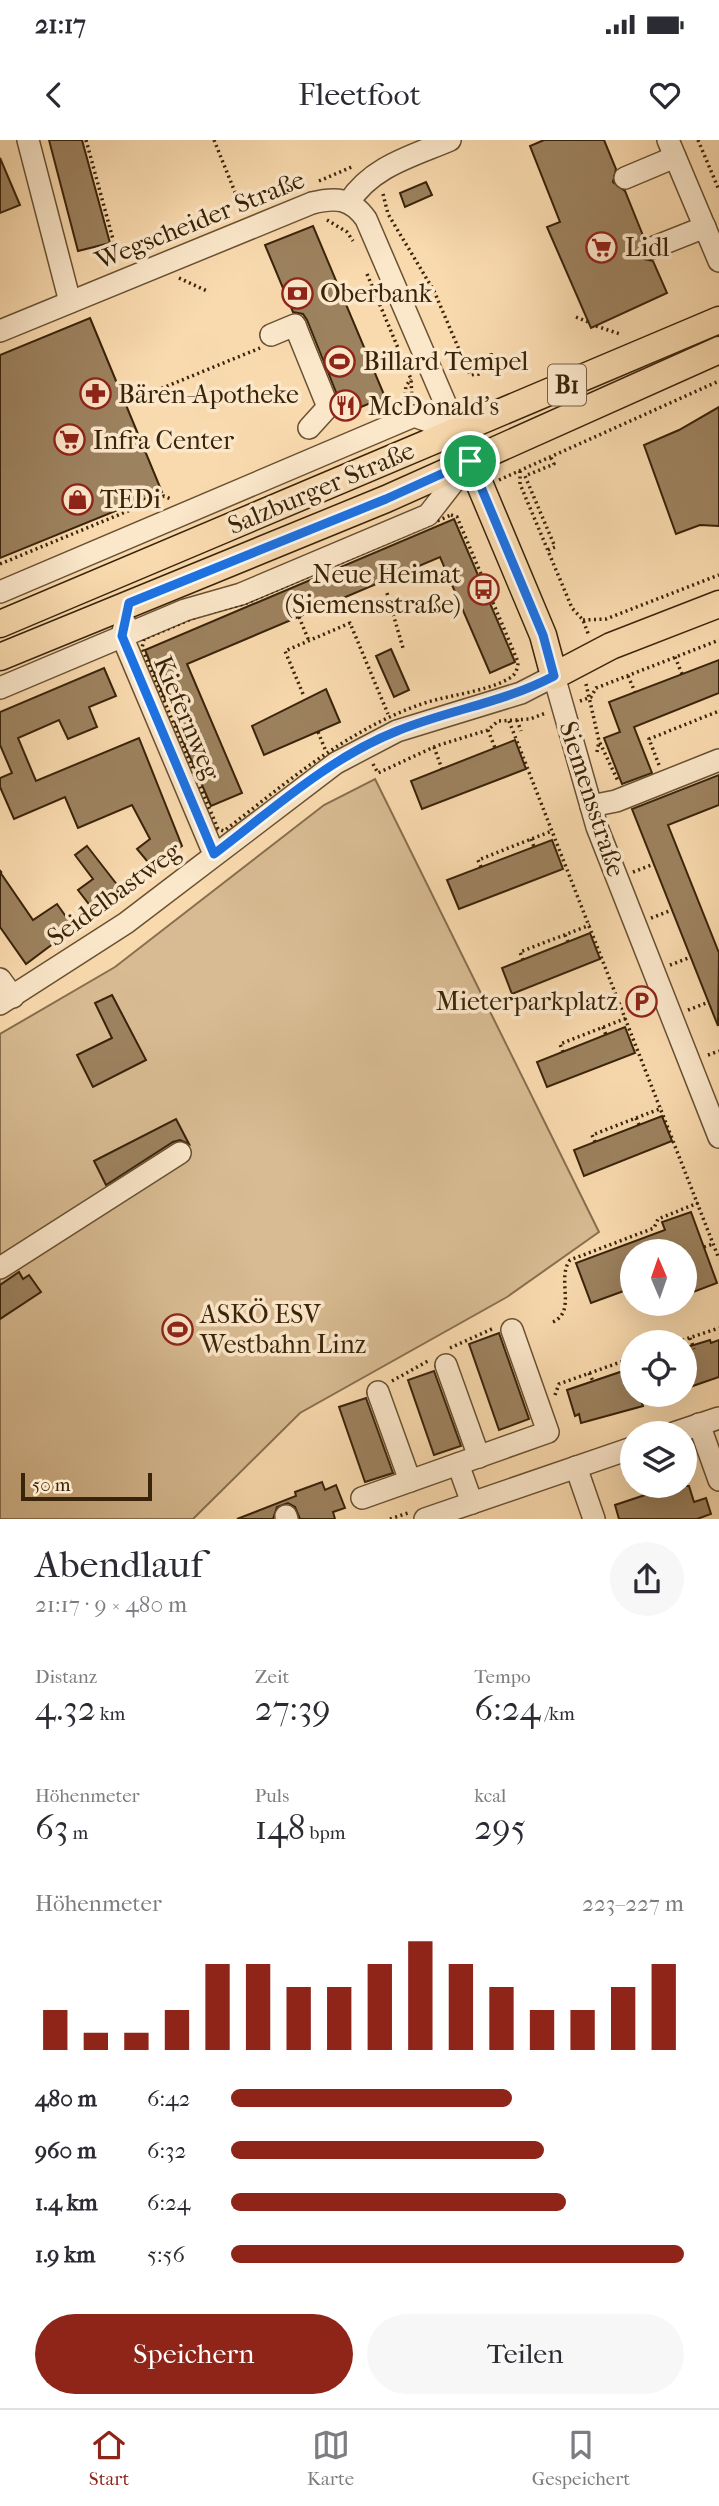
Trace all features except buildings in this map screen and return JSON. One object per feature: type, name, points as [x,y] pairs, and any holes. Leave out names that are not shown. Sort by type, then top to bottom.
[{"type":"main road","name":"Salzburger Straße","points":[[0,624],[719,320]]},
{"type":"main road","name":"Salzburger Straße","points":[[0,657],[386,499],[719,350]]},
{"type":"main road","name":"Siemensstraße","points":[[470,461],[543,635],[554,676]]},
{"type":"main road","points":[[554,676],[611,646],[719,604]]},
{"type":"street","points":[[27,140],[70,302]]},
{"type":"street","points":[[450,140],[383,168],[365,181],[349,202],[366,219],[470,461]]},
{"type":"street","points":[[625,178],[671,148],[719,261]]},
{"type":"street","name":"Wegscheider Straße","points":[[0,331],[312,203],[329,199],[349,202]]},
{"type":"street","points":[[652,248],[705,227]]},
{"type":"street","points":[[268,341],[295,325],[328,407],[309,428]]},
{"type":"street","points":[[0,592],[408,409],[456,431]]},
{"type":"street","name":"Salzburger Straße","points":[[0,688],[186,610],[241,594],[428,514],[470,461]]},
{"type":"street","name":"Kiefernweg","points":[[129,603],[122,636],[214,854]]},
{"type":"street","name":"Siemensstraße","points":[[554,676],[719,1137]]},
{"type":"street","name":"Seidelbastweg","points":[[6,1000],[127,923],[317,776],[365,746],[408,727],[522,693],[554,676]]},
{"type":"street","points":[[600,804],[719,760]]},
{"type":"street","points":[[0,979],[6,1000]]},
{"type":"street","points":[[0,1268],[180,1153]]},
{"type":"street","points":[[362,1498],[548,1432],[512,1330]]},
{"type":"street","points":[[446,1365],[479,1457]]},
{"type":"street","points":[[378,1392],[410,1481]]},
{"type":"street","points":[[709,1421],[719,1480]]},
{"type":"street","points":[[425,1519],[620,1452]]},
{"type":"street","points":[[458,1464],[472,1503]]},
{"type":"street","points":[[576,1467],[594,1519]]},
{"type":"path","points":[[86,140],[114,243]]},
{"type":"path","points":[[214,140],[243,212]]},
{"type":"path","points":[[698,140],[719,190]]},
{"type":"path","points":[[384,184],[383,198],[388,214],[434,291],[470,375],[479,374],[491,366],[491,353]]},
{"type":"path","points":[[325,219],[347,232],[353,241]]},
{"type":"path","points":[[363,266],[411,379],[408,409]]},
{"type":"path","points":[[177,277],[207,291]]},
{"type":"path","points":[[576,317],[588,322]]},
{"type":"path","points":[[596,326],[620,334]]},
{"type":"path","points":[[126,403],[268,341]]},
{"type":"path","points":[[408,409],[411,379]]},
{"type":"path","points":[[719,381],[520,469],[519,479],[572,608],[583,620],[591,622],[606,619],[719,575]]},
{"type":"path","points":[[548,550],[555,547],[525,476],[554,464],[550,456]]},
{"type":"path","points":[[455,515],[518,668],[511,678],[444,696],[389,716],[326,753],[221,831],[142,648],[144,639],[203,614],[244,604],[455,515]]},
{"type":"path","points":[[387,593],[403,648]]},
{"type":"path","points":[[299,617],[309,640]]},
{"type":"path","points":[[303,694],[285,651],[350,623],[389,716]]},
{"type":"path","points":[[600,804],[612,793],[621,790],[599,741],[591,693],[719,640]]},
{"type":"path","points":[[675,657],[682,674]]},
{"type":"path","points":[[628,676],[635,692]]},
{"type":"path","points":[[663,774],[649,739],[719,711]]},
{"type":"path","points":[[517,720],[521,731]]},
{"type":"path","points":[[369,757],[378,773],[434,747],[488,730],[498,721]]},
{"type":"path","points":[[509,721],[719,1259]]},
{"type":"path","points":[[488,730],[495,748]]},
{"type":"path","points":[[318,732],[326,753]]},
{"type":"path","points":[[434,747],[442,769]]},
{"type":"path","points":[[481,867],[478,860],[552,831]]},
{"type":"path","points":[[531,839],[534,847]]},
{"type":"path","points":[[633,872],[654,864]]},
{"type":"path","points":[[651,918],[672,910]]},
{"type":"path","points":[[523,960],[520,952],[590,925]]},
{"type":"path","points":[[565,935],[568,942]]},
{"type":"path","points":[[670,965],[691,957]]},
{"type":"path","points":[[688,1010],[709,1002]]},
{"type":"path","points":[[563,1052],[560,1044],[627,1018]]},
{"type":"path","points":[[603,1027],[606,1035]]},
{"type":"path","points":[[707,1056],[719,1051]]},
{"type":"path","points":[[595,1142],[592,1135],[662,1108]]},
{"type":"path","points":[[636,1118],[639,1125]]},
{"type":"path","points":[[553,1322],[563,1314],[566,1306],[564,1276],[570,1260],[654,1228],[658,1219],[698,1203]]},
{"type":"path","points":[[704,1247],[713,1244]]},
{"type":"path","points":[[697,1336],[719,1328]]},
{"type":"path","points":[[553,1398],[559,1384],[620,1362]]},
{"type":"path","points":[[589,1373],[593,1381]]},
{"type":"shaded area","points":[[375,779],[599,1232],[507,1297],[300,1413],[193,1519],[0,1519],[0,1034],[115,967],[324,805]]},
{"type":"place","name":"Lidl","points":[[602,247]]},
{"type":"place","name":"Oberbank","points":[[297,293]]},
{"type":"place","name":"Billard Tempel","points":[[340,361]]},
{"type":"place","name":"Bären-Apotheke","points":[[95,394]]},
{"type":"place","name":"McDonald's","points":[[345,406]]},
{"type":"place","name":"Infra Center","points":[[70,440]]},
{"type":"place","name":"TEDi","points":[[77,499]]},
{"type":"place","name":"Neue Heimat (Siemensstraße)","points":[[484,589]]},
{"type":"place","name":"Mieterparkplatz","points":[[641,1001]]},
{"type":"place","name":"ASKÖ ESV Westbahn Linz","points":[[177,1329]]},
{"type":"route","points":[[470,461],[543,635],[554,676],[522,693],[440,716],[365,746],[308,783],[214,854],[122,636],[129,603],[386,499],[470,461]]}]
